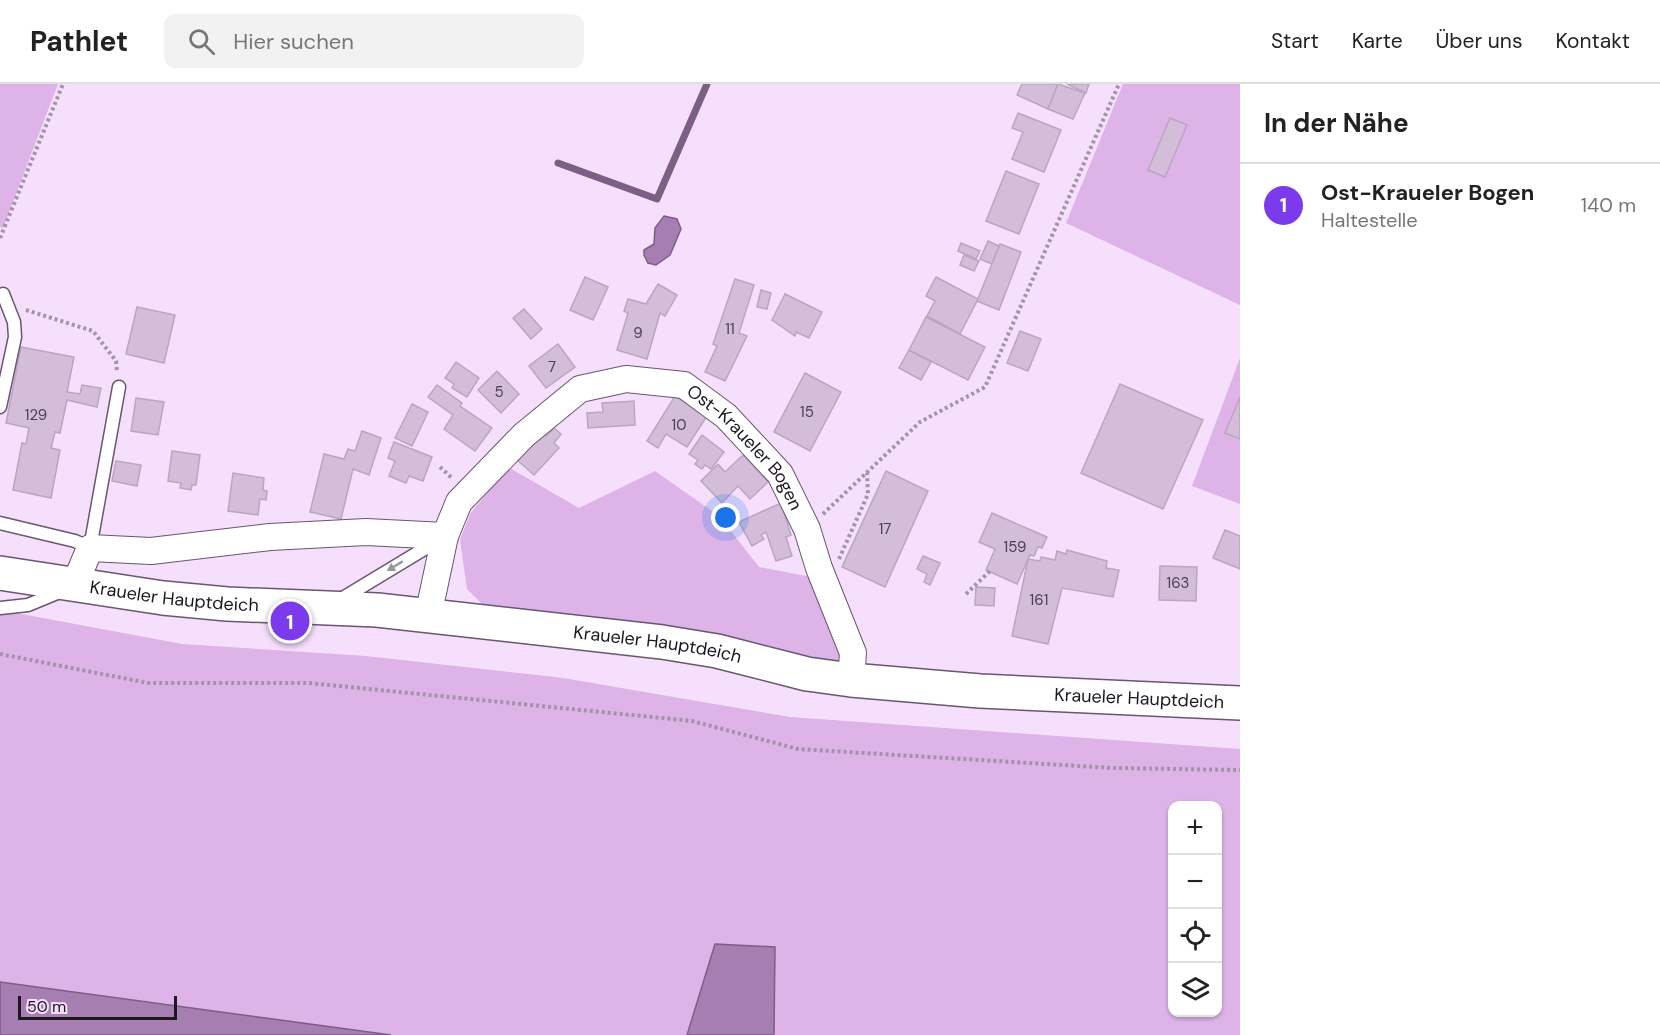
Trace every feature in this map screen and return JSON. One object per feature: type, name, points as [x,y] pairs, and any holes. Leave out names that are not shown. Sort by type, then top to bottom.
[{"type":"street","name":"Ost-Kraueler Bogen","points":[[428,616],[445,536],[459,502],[524,435],[580,389],[626,379],[684,385],[726,416],[780,474],[807,529],[819,568],[853,653],[851,680]]},
{"type":"street","points":[[90,548],[151,551],[270,537],[366,532],[445,536]]},
{"type":"street","name":"Kraueler Hauptdeich","points":[[74,586],[90,548]]},
{"type":"street","name":"Kraueler Hauptdeich","points":[[0,573],[74,586],[227,604],[330,606],[662,642],[717,651],[807,674],[851,680],[980,691],[1240,703]]},
{"type":"lane","points":[[0,408],[15,337],[14,322],[3,294]]},
{"type":"lane","points":[[0,523],[75,541],[90,548],[119,387]]},
{"type":"lane","points":[[330,606],[445,536]]},
{"type":"lane","points":[[0,608],[28,604],[74,586]]},
{"type":"path","points":[[0,238],[63,84]]},
{"type":"path","points":[[807,529],[920,422],[985,387],[1119,84]]},
{"type":"path","points":[[3,294],[26,310],[93,331],[116,361],[119,387]]},
{"type":"path","points":[[837,564],[868,494],[867,472]]},
{"type":"path","points":[[966,594],[990,572]]},
{"type":"path","points":[[0,654],[148,683],[309,683],[692,721],[798,749],[1112,768],[1240,770]]},
{"type":"shaded area","points":[[0,84],[58,84],[3,228],[0,227]]},
{"type":"shaded area","points":[[1123,84],[1240,84],[1240,305],[1066,223]]},
{"type":"shaded area","points":[[664,216],[677,219],[681,229],[670,255],[656,265],[648,263],[644,250],[654,244],[655,228]]},
{"type":"shaded area","points":[[1240,358],[1240,504],[1192,486]]},
{"type":"shaded area","points":[[508,467],[579,508],[655,471],[719,516],[759,567],[832,581],[868,669],[494,616],[467,589],[460,540],[470,514]]},
{"type":"shaded area","points":[[0,610],[182,644],[366,656],[563,678],[790,717],[1240,749],[1240,1035],[774,1035],[775,947],[715,944],[687,1035],[391,1035],[0,982]]},
{"type":"shaded area","points":[[715,944],[775,947],[774,1035],[687,1035]]},
{"type":"shaded area","points":[[0,982],[391,1035],[0,1035]]},
{"type":"building","points":[[1022,84],[1058,84],[1048,109],[1017,95]]},
{"type":"building","points":[[1058,84],[1085,93],[1073,119],[1048,109]]},
{"type":"building","points":[[1067,84],[1089,84],[1086,93]]},
{"type":"building","points":[[1018,113],[1061,130],[1044,172],[1012,159],[1023,132],[1012,128]]},
{"type":"building","points":[[1170,118],[1187,125],[1165,177],[1148,170]]},
{"type":"building","points":[[1006,171],[1039,184],[1019,234],[986,221]]},
{"type":"building","points":[[988,241],[999,246],[992,264],[980,259]]},
{"type":"building","points":[[961,243],[980,251],[976,259],[958,251]]},
{"type":"building","points":[[1000,244],[1021,252],[999,310],[977,301]]},
{"type":"building","points":[[964,255],[979,261],[974,271],[960,265]]},
{"type":"building","points":[[585,277],[608,287],[593,320],[570,310]]},
{"type":"building","points":[[936,277],[978,299],[960,334],[927,316],[935,301],[926,296]]},
{"type":"building","points":[[735,279],[754,285],[739,333],[747,336],[725,381],[705,372],[717,346],[713,344]]},
{"type":"building","points":[[658,284],[677,295],[665,316],[660,313],[647,359],[617,350],[628,313],[624,311],[628,299],[646,304]]},
{"type":"building","points":[[761,290],[771,293],[767,309],[757,307]]},
{"type":"building","points":[[785,294],[822,312],[809,338],[796,332],[795,336],[772,320]]},
{"type":"building","points":[[137,307],[175,315],[164,363],[126,354]]},
{"type":"building","points":[[524,309],[542,329],[531,339],[513,318]]},
{"type":"building","points":[[926,317],[985,347],[968,380],[909,350]]},
{"type":"building","points":[[1020,331],[1041,339],[1028,371],[1007,363]]},
{"type":"building","points":[[558,344],[575,367],[546,388],[529,366]]},
{"type":"building","points":[[21,347],[74,357],[67,392],[80,394],[82,385],[101,388],[97,407],[67,400],[60,433],[55,432],[51,448],[60,450],[51,498],[13,490],[22,443],[26,444],[29,428],[6,423]]},
{"type":"building","points":[[909,350],[931,362],[921,380],[899,368]]},
{"type":"building","points":[[456,362],[479,378],[467,397],[452,388],[454,384],[445,378]]},
{"type":"building","points":[[497,371],[519,394],[501,413],[478,390]]},
{"type":"building","points":[[805,373],[841,392],[810,451],[774,432]]},
{"type":"building","points":[[1120,384],[1203,420],[1163,509],[1081,473]]},
{"type":"building","points":[[437,385],[462,403],[460,406],[492,428],[475,451],[444,429],[453,415],[428,397]]},
{"type":"building","points":[[675,396],[707,416],[687,447],[666,434],[658,448],[647,441]]},
{"type":"building","points":[[1240,397],[1240,439],[1225,433]]},
{"type":"building","points":[[136,398],[164,402],[158,435],[131,431]]},
{"type":"building","points":[[634,401],[635,425],[588,428],[587,413],[603,412],[602,403]]},
{"type":"building","points":[[412,404],[428,412],[412,446],[395,438]]},
{"type":"building","points":[[554,428],[561,434],[554,443],[559,448],[534,475],[516,459],[541,432],[546,436]]},
{"type":"building","points":[[362,431],[381,438],[369,475],[353,469],[341,519],[310,512],[324,454],[344,459],[348,449],[355,451]]},
{"type":"building","points":[[702,435],[724,452],[711,469],[705,465],[702,469],[695,464],[698,460],[689,454]]},
{"type":"building","points":[[394,442],[432,457],[423,481],[409,476],[406,483],[389,476],[395,461],[388,458]]},
{"type":"building","points":[[172,451],[200,455],[196,485],[192,485],[191,490],[180,488],[181,483],[168,481]]},
{"type":"building","points":[[743,455],[768,482],[750,499],[738,486],[722,503],[701,481],[718,464],[725,472]]},
{"type":"building","points":[[116,461],[141,465],[137,486],[112,481]]},
{"type":"building","points":[[886,471],[928,491],[885,587],[842,567]]},
{"type":"building","points":[[233,473],[264,478],[263,490],[267,491],[266,500],[260,499],[258,515],[228,511]]},
{"type":"building","points":[[781,503],[791,535],[786,537],[792,556],[776,561],[766,532],[761,535],[764,539],[752,546],[739,522]]},
{"type":"building","points":[[992,513],[1047,537],[1042,548],[1038,547],[1034,556],[1030,555],[1017,584],[986,570],[995,549],[979,542]]},
{"type":"building","points":[[1225,530],[1240,536],[1240,569],[1213,558]]},
{"type":"building","points":[[1067,550],[1107,561],[1106,568],[1119,570],[1113,597],[1062,588],[1048,644],[1012,636],[1028,559],[1040,561],[1041,557],[1055,560],[1057,551],[1066,554]]},
{"type":"building","points":[[923,556],[940,563],[930,585],[924,582],[927,574],[917,569]]},
{"type":"building","points":[[1160,566],[1197,567],[1196,601],[1159,600]]},
{"type":"building","points":[[976,587],[995,588],[994,606],[975,605]]},
{"type":"waterway","points":[[558,163],[657,199],[707,84]]},
{"type":"place","name":"Ost-Kraueler Bogen","points":[[290,621]]}]
